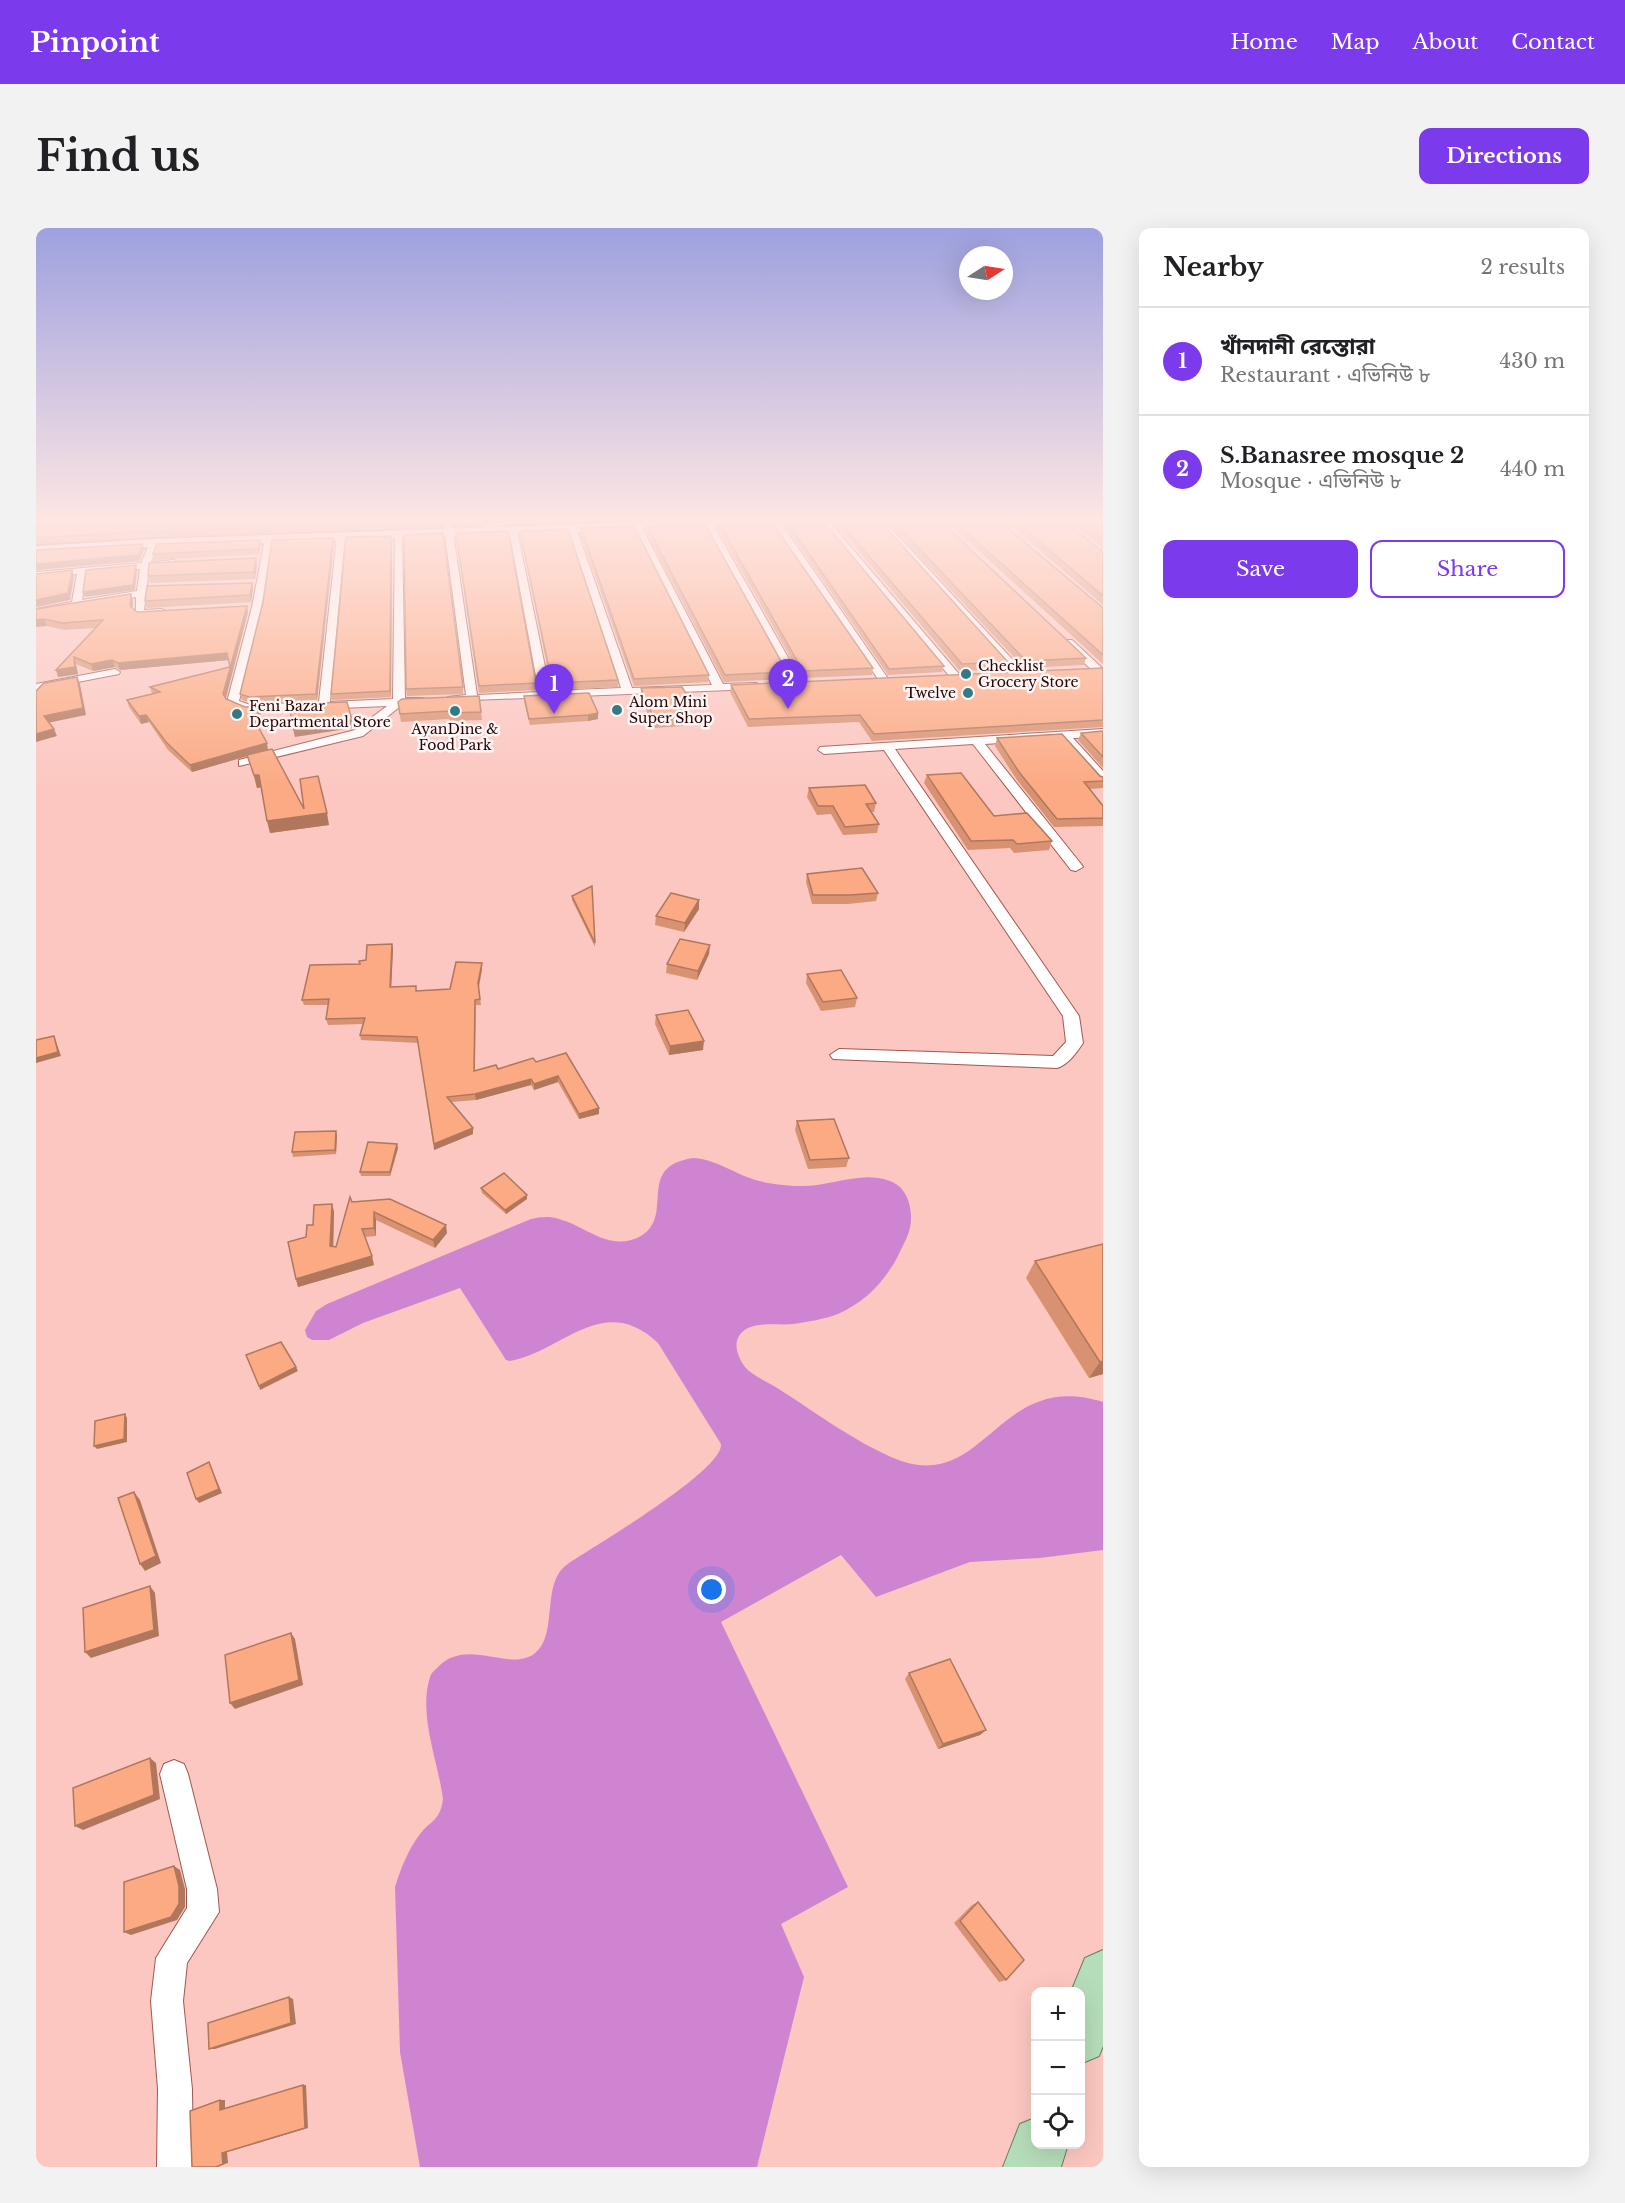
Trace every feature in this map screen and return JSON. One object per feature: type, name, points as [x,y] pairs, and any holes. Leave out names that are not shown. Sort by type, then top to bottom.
[{"type":"main road","points":[[1085,2024],[1103,1976]]},
{"type":"main road","points":[[1032,2167],[1039,2149]]},
{"type":"street","points":[[139,609],[139,613],[173,611]]},
{"type":"street","points":[[256,609],[233,702],[248,709],[763,685]]},
{"type":"street","points":[[324,705],[334,609]]},
{"type":"street","points":[[398,609],[399,702]]},
{"type":"street","points":[[460,609],[472,698]]},
{"type":"street","points":[[528,609],[545,695]]},
{"type":"street","points":[[599,609],[627,691]]},
{"type":"street","points":[[680,609],[719,687]]},
{"type":"street","points":[[756,609],[797,684]]},
{"type":"street","points":[[836,609],[885,680]]},
{"type":"street","points":[[899,609],[955,676]]},
{"type":"street","points":[[965,609],[1026,673],[998,674]]},
{"type":"street","points":[[1064,638],[1100,670]]},
{"type":"street","points":[[1076,671],[1100,670]]},
{"type":"street","points":[[36,687],[115,672]]},
{"type":"street","points":[[243,763],[359,733],[399,702]]},
{"type":"street","points":[[824,750],[1103,733]]},
{"type":"street","points":[[1063,735],[1103,779]]},
{"type":"street","points":[[976,741],[1076,867]]},
{"type":"street","points":[[840,1055],[1057,1062],[1075,1043],[1071,1016],[887,746]]},
{"type":"street","points":[[174,1774],[202,1889],[203,1912],[172,1958],[167,2001],[175,2089],[175,2167]]},
{"type":"shaded area","points":[[694,1158],[703,1159],[759,1181],[774,1184],[811,1186],[866,1177],[887,1180],[898,1185],[905,1193],[909,1203],[910,1227],[897,1258],[879,1284],[857,1304],[833,1316],[793,1324],[748,1328],[738,1338],[736,1346],[741,1360],[753,1374],[863,1443],[891,1457],[923,1465],[949,1461],[971,1449],[1013,1416],[1037,1402],[1066,1396],[1103,1402],[1103,1550],[1040,1558],[970,1562],[876,1597],[841,1555],[721,1622],[848,1887],[781,1924],[804,1977],[757,2167],[420,2167],[400,2052],[395,1887],[412,1846],[420,1834],[438,1816],[442,1806],[441,1784],[430,1738],[426,1707],[431,1676],[449,1659],[462,1655],[474,1654],[512,1659],[534,1654],[542,1645],[546,1634],[552,1595],[560,1572],[569,1563],[681,1489],[716,1456],[721,1444],[658,1343],[638,1328],[619,1323],[601,1323],[583,1329],[529,1356],[510,1361],[506,1360],[460,1288],[363,1323],[329,1340],[312,1340],[307,1337],[305,1330],[316,1311],[327,1304],[531,1219],[552,1217],[619,1242],[641,1236],[651,1227],[656,1216],[660,1181],[665,1171],[676,1163]]},
{"type":"building","points":[[36,609],[134,609],[137,612],[246,609],[223,694],[226,699],[245,707],[259,706],[249,710],[267,743],[190,765],[166,742],[146,715],[139,716],[127,700],[160,692],[150,687],[230,667],[227,653],[118,663],[112,660],[91,664],[74,657],[75,667],[56,670],[103,620],[62,623],[44,619],[36,620]]},
{"type":"building","points":[[261,609],[325,609],[316,694],[249,697],[240,694]]},
{"type":"building","points":[[339,609],[391,609],[390,691],[331,694]]},
{"type":"building","points":[[405,609],[453,609],[463,687],[406,689]]},
{"type":"building","points":[[467,609],[522,609],[536,683],[479,686]]},
{"type":"building","points":[[537,609],[595,609],[618,680],[552,683]]},
{"type":"building","points":[[610,609],[676,609],[709,675],[634,679]]},
{"type":"building","points":[[691,609],[752,609],[787,672],[725,675]]},
{"type":"building","points":[[768,609],[832,609],[873,668],[803,671]]},
{"type":"building","points":[[848,609],[897,609],[944,666],[889,669]]},
{"type":"building","points":[[915,609],[960,609],[1008,662],[962,664]]},
{"type":"building","points":[[977,609],[1034,609],[1086,658],[1026,661]]},
{"type":"building","points":[[1052,609],[1103,609],[1103,655]]},
{"type":"building","points":[[1103,668],[1103,720],[874,734],[860,715],[749,719],[731,685]]},
{"type":"building","points":[[77,677],[83,708],[44,716],[54,729],[36,734],[36,691],[44,683]]},
{"type":"building","points":[[682,687],[691,702],[677,703],[684,718],[654,719],[641,688]]},
{"type":"building","points":[[589,693],[598,713],[529,719],[524,696]]},
{"type":"building","points":[[479,696],[481,712],[400,714],[398,702],[402,699]]},
{"type":"building","points":[[347,702],[352,720],[293,729],[289,704]]},
{"type":"building","points":[[1103,731],[1103,757],[1081,733]]},
{"type":"building","points":[[1062,734],[1103,777],[1103,781],[1084,782],[1103,806],[1103,818],[1057,819],[1019,772],[997,738]]},
{"type":"building","points":[[272,749],[304,809],[300,779],[318,776],[327,813],[267,821],[259,775],[254,775],[247,755]]},
{"type":"building","points":[[961,773],[994,816],[1027,813],[1052,841],[1017,844],[1013,840],[971,841],[927,775]]},
{"type":"building","points":[[865,785],[876,803],[866,804],[879,824],[845,827],[833,806],[818,806],[809,788]]},
{"type":"building","points":[[862,868],[878,893],[813,895],[807,874]]},
{"type":"building","points":[[592,886],[595,943],[572,896]]},
{"type":"building","points":[[671,893],[699,900],[685,923],[656,916]]},
{"type":"building","points":[[680,939],[710,945],[698,971],[667,964]]},
{"type":"building","points":[[392,944],[390,987],[416,986],[416,991],[450,989],[456,962],[482,963],[478,983],[480,999],[475,1000],[474,1071],[496,1065],[498,1069],[533,1058],[536,1062],[566,1053],[599,1108],[579,1114],[558,1076],[534,1084],[531,1079],[475,1094],[447,1097],[473,1128],[434,1144],[417,1037],[360,1035],[365,1018],[326,1019],[329,999],[302,1000],[310,965],[360,964],[359,961],[366,960],[367,945]]},
{"type":"building","points":[[841,970],[857,998],[823,1002],[807,974]]},
{"type":"building","points":[[688,1010],[704,1041],[670,1046],[656,1015]]},
{"type":"building","points":[[54,1036],[58,1052],[36,1058],[36,1040]]},
{"type":"building","points":[[834,1119],[849,1158],[810,1160],[797,1121]]},
{"type":"building","points":[[336,1131],[335,1150],[292,1152],[295,1132]]},
{"type":"building","points":[[368,1142],[397,1144],[390,1172],[360,1172]]},
{"type":"building","points":[[504,1173],[527,1195],[505,1210],[481,1188]]},
{"type":"building","points":[[350,1197],[352,1202],[390,1199],[446,1225],[433,1240],[374,1212],[374,1228],[362,1229],[372,1256],[296,1279],[288,1242],[306,1237],[307,1225],[313,1225],[314,1205],[332,1204],[330,1246],[336,1247]]},
{"type":"building","points":[[1103,1244],[1103,1361],[1100,1362],[1035,1261]]},
{"type":"building","points":[[281,1342],[296,1367],[259,1386],[246,1355]]},
{"type":"building","points":[[125,1414],[124,1439],[94,1446],[95,1421]]},
{"type":"building","points":[[209,1462],[219,1489],[196,1499],[187,1473]]},
{"type":"building","points":[[134,1492],[156,1556],[140,1564],[118,1498]]},
{"type":"building","points":[[150,1586],[154,1630],[85,1652],[83,1608]]},
{"type":"building","points":[[291,1633],[299,1680],[230,1703],[225,1655]]},
{"type":"building","points":[[950,1659],[986,1730],[943,1744],[909,1673]]},
{"type":"building","points":[[150,1758],[154,1795],[75,1826],[73,1788]]},
{"type":"building","points":[[174,1866],[179,1886],[179,1904],[171,1917],[124,1932],[124,1882]]},
{"type":"building","points":[[978,1902],[1024,1960],[1006,1980],[960,1921]]},
{"type":"building","points":[[289,1997],[291,2023],[209,2049],[208,2023]]},
{"type":"building","points":[[303,2085],[305,2128],[222,2153],[223,2164],[216,2167],[192,2167],[190,2111],[220,2100],[220,2110]]},
{"type":"place","name":"Checklist Grocery Store","points":[[966,674]]},
{"type":"place","name":"Twelve","points":[[968,693]]},
{"type":"place","name":"S.Banasree mosque 2","points":[[788,709]]},
{"type":"place","name":"Alom Mini Super Shop","points":[[617,710]]},
{"type":"place","name":"AyanDine & Food Park","points":[[455,711]]},
{"type":"place","name":"Feni Bazar Departmental Store","points":[[237,714]]},
{"type":"place","name":"খাঁনদানী রেস্তোরা","points":[[554,714]]}]
